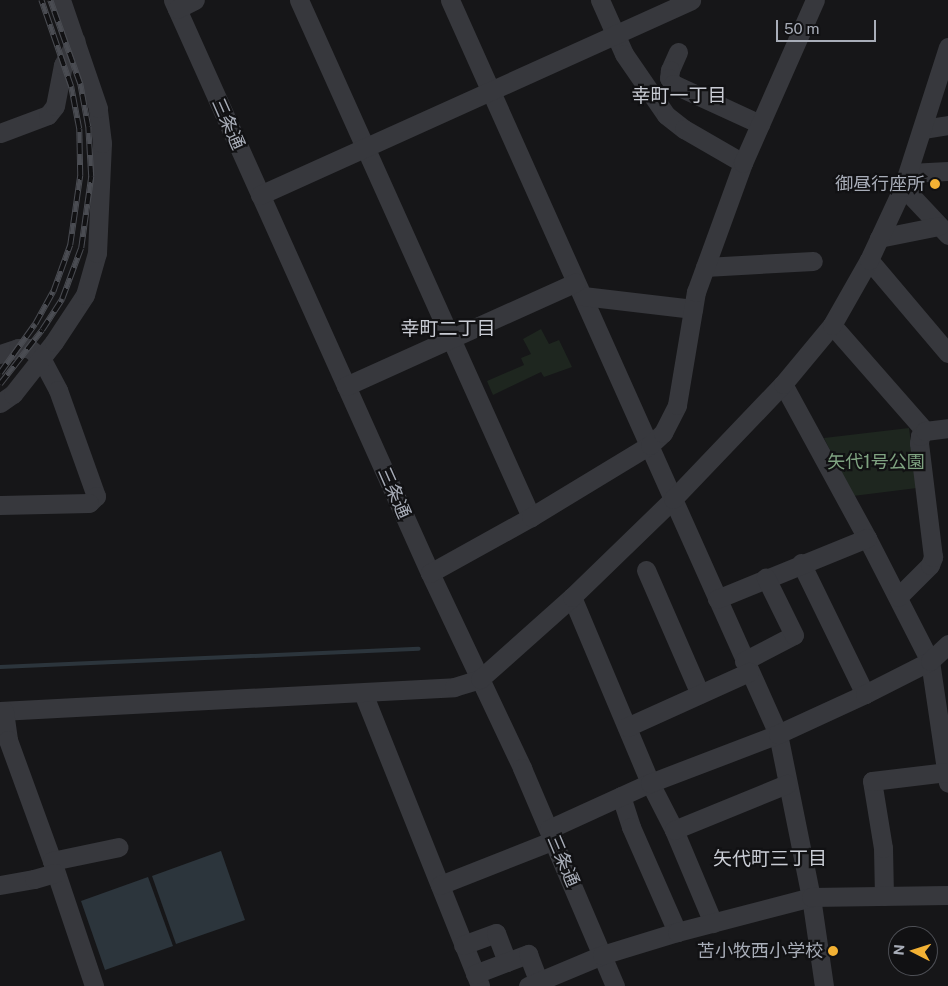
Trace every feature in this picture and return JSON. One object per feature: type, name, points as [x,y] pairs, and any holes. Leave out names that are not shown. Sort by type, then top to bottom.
[{"type":"street","points":[[0,403],[13,394],[54,342],[85,295],[97,253],[102,143],[98,108],[61,0]]},
{"type":"street","points":[[175,4],[195,0]]},
{"type":"street","points":[[299,0],[531,516]]},
{"type":"street","points":[[450,0],[778,734],[811,897],[824,986]]},
{"type":"street","points":[[600,0],[624,54],[666,114],[684,129],[743,163]]},
{"type":"street","points":[[260,195],[692,0]]},
{"type":"street","points":[[430,573],[531,516],[650,445],[663,433],[677,404],[693,309],[705,266],[743,163],[815,0]]},
{"type":"street","name":"三条通","points":[[175,4],[430,573],[551,835],[615,986]]},
{"type":"street","points":[[0,133],[48,115],[55,106],[63,65],[76,41]]},
{"type":"street","points":[[94,986],[54,867],[8,740],[2,711],[454,687],[480,679],[572,597],[673,499],[783,384],[832,324],[870,260],[906,180],[948,46]]},
{"type":"street","points":[[678,52],[670,70],[669,78],[673,84],[760,124]]},
{"type":"street","points":[[923,129],[948,125]]},
{"type":"street","points":[[906,180],[948,171]]},
{"type":"street","points":[[906,180],[945,231]]},
{"type":"street","points":[[879,238],[945,231]]},
{"type":"street","points":[[870,260],[948,353]]},
{"type":"street","points":[[705,266],[813,261]]},
{"type":"street","points":[[346,386],[451,338],[580,289],[693,309]]},
{"type":"street","points":[[832,324],[925,431]]},
{"type":"street","points":[[0,354],[18,348],[29,348],[41,358],[58,390],[96,496],[89,503],[0,505]]},
{"type":"street","points":[[783,384],[937,670],[947,778],[872,781],[883,848],[884,896]]},
{"type":"street","points":[[898,597],[930,565],[933,557],[919,443],[920,436],[925,431],[948,428]]},
{"type":"street","points":[[717,599],[867,538]]},
{"type":"street","points":[[802,563],[865,694]]},
{"type":"street","points":[[646,570],[700,694]]},
{"type":"street","points":[[627,727],[700,694],[794,635],[766,578]]},
{"type":"street","points":[[572,597],[650,783],[674,830],[713,923]]},
{"type":"street","points":[[440,885],[551,835],[621,796],[650,783],[778,734],[865,694],[937,670],[948,644]]},
{"type":"street","points":[[363,693],[477,980],[507,962],[528,954],[534,984],[602,955],[677,932],[811,897],[948,895]]},
{"type":"street","points":[[674,830],[787,784]]},
{"type":"street","points":[[621,796],[631,827],[677,932]]},
{"type":"street","points":[[0,884],[34,879],[54,867],[119,847]]},
{"type":"street","points":[[463,945],[496,933],[507,962]]},
{"type":"green space","points":[[541,329],[549,344],[559,340],[572,367],[544,377],[541,372],[493,395],[487,381],[524,365],[521,358],[531,354],[523,339]]},
{"type":"green space","name":"矢代1号公園","points":[[909,428],[917,488],[853,496],[824,438]]},
{"type":"shaded area","points":[[221,851],[245,920],[176,944],[152,876]]},
{"type":"shaded area","points":[[148,877],[173,946],[105,970],[81,901]]},
{"type":"waterway","points":[[0,667],[419,649]]},
{"type":"railway","points":[[0,373],[35,324],[53,292],[70,245],[80,176],[79,129],[71,87],[41,0]]},
{"type":"railway","points":[[0,384],[42,330],[62,299],[81,248],[91,177],[88,127],[80,84],[50,0]]},
{"type":"place","name":"御昼行座所","points":[[935,184]]},
{"type":"place","name":"苫小牧西小学校","points":[[833,951]]},
{"type":"district","name":"幸町一丁目","points":[[679,96]]},
{"type":"district","name":"幸町二丁目","points":[[448,329]]},
{"type":"district","name":"矢代町三丁目","points":[[770,859]]}]
